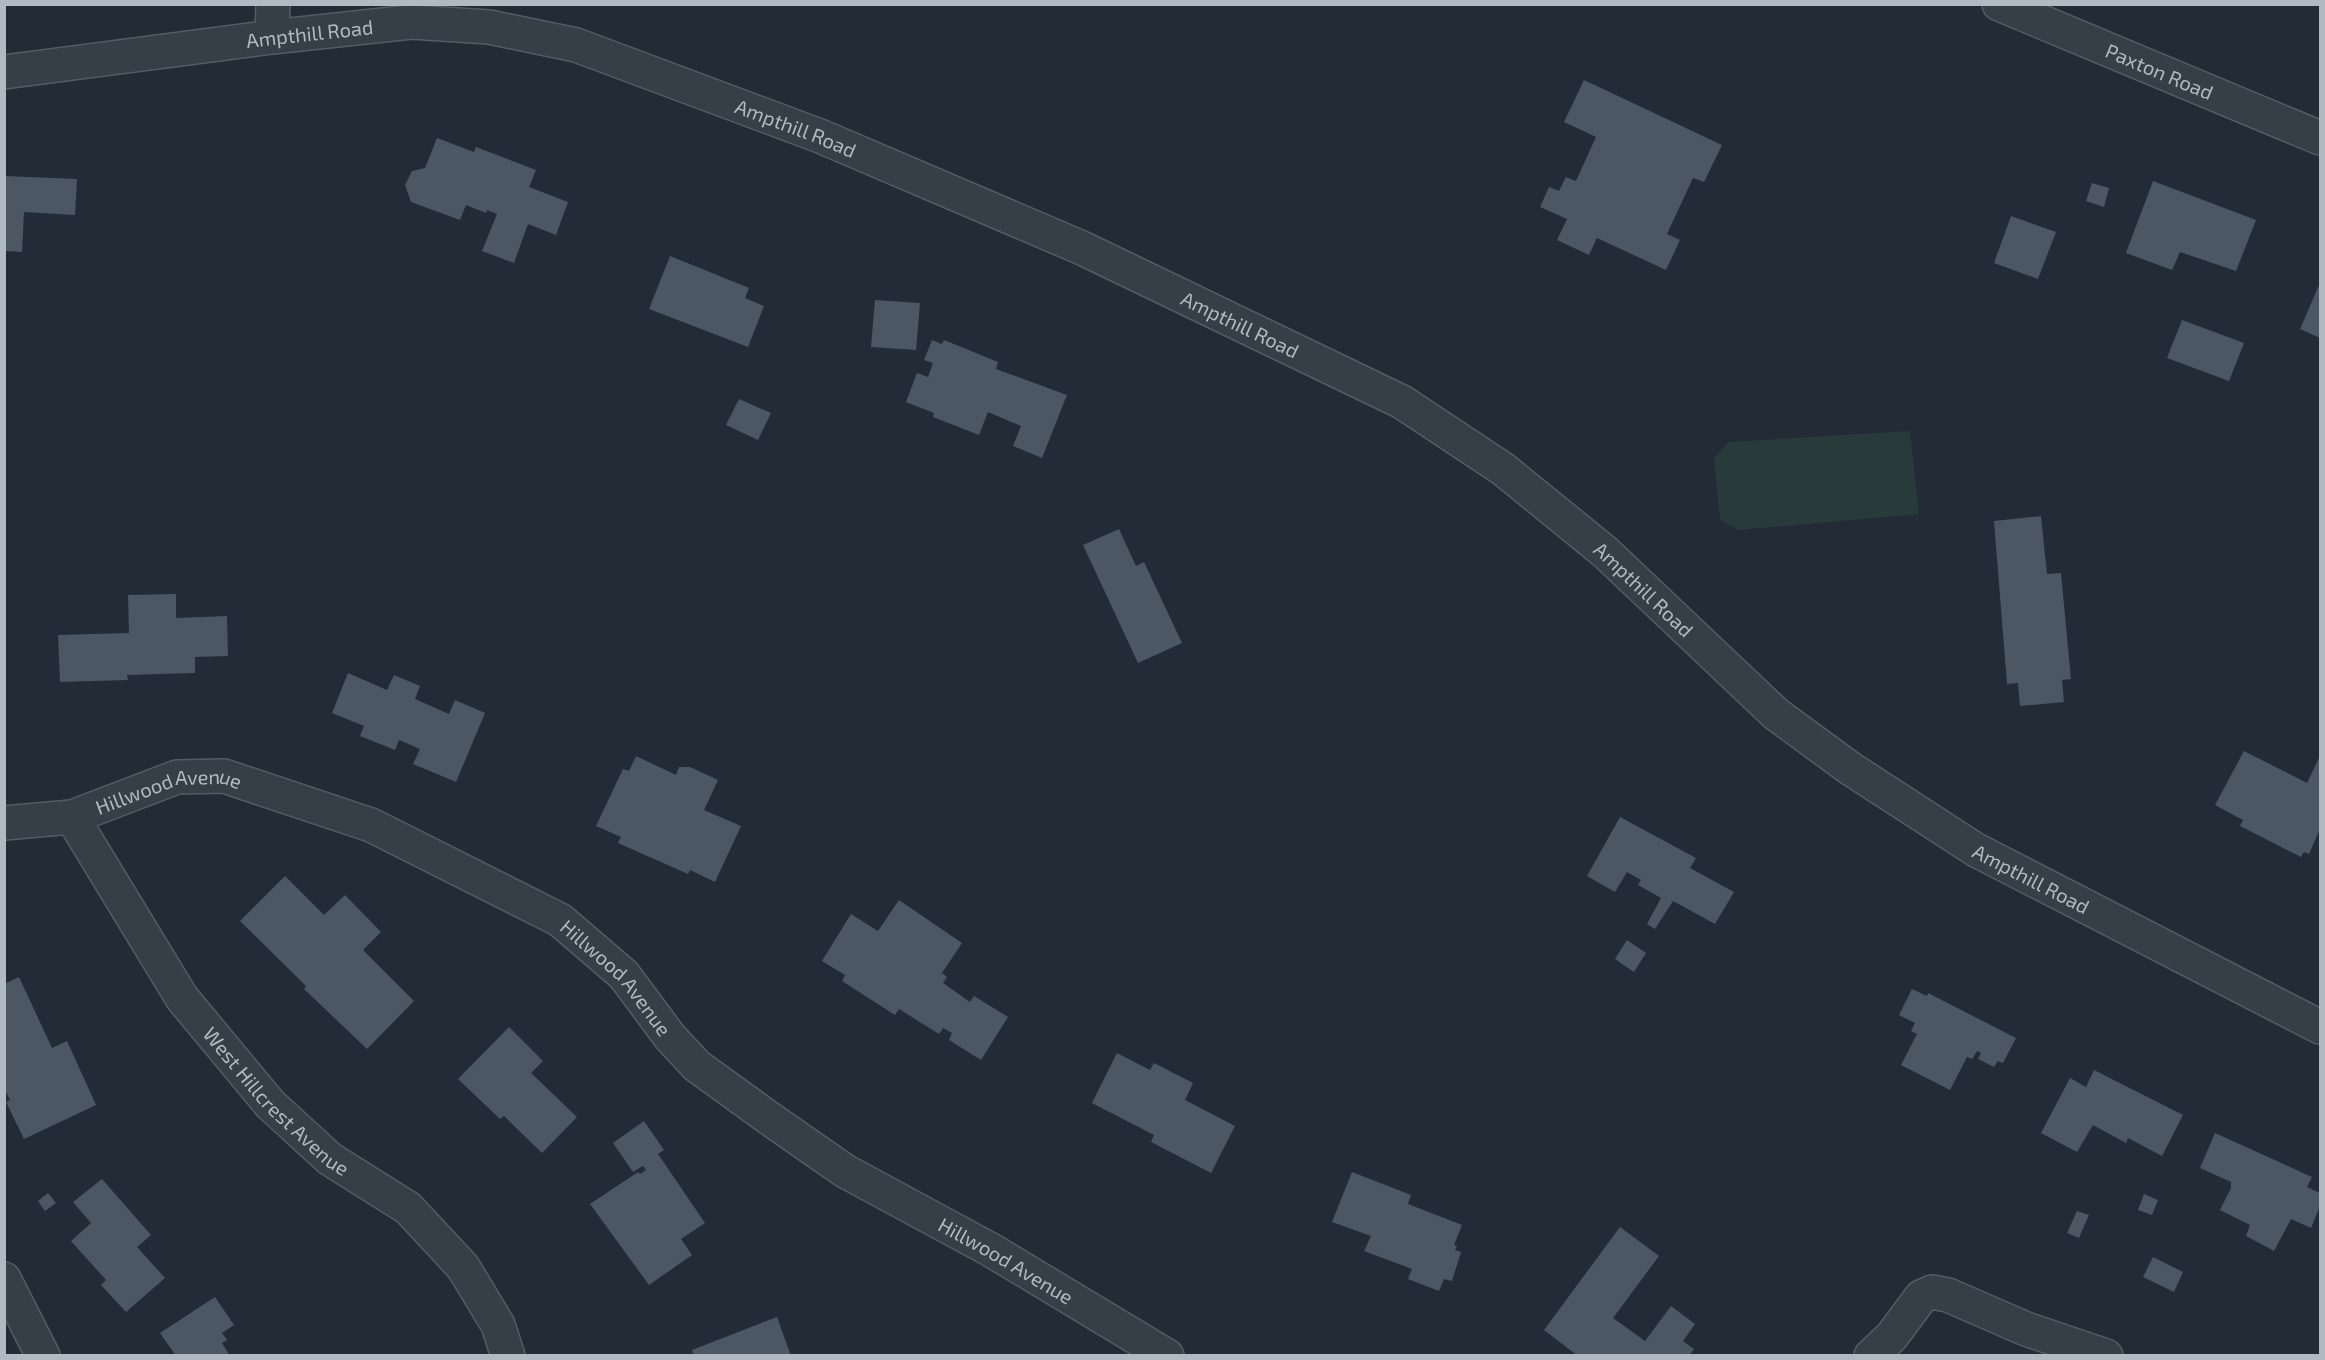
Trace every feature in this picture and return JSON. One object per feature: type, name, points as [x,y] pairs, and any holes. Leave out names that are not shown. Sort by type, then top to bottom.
[{"type":"street","points":[[272,37],[273,4]]},
{"type":"street","name":"Paxton Road","points":[[1999,4],[2320,138]]},
{"type":"street","name":"Ampthill Road","points":[[4,72],[272,37],[411,22],[489,27],[576,45],[820,136],[1082,248],[1402,402],[1503,470],[1605,552],[1776,714],[1851,769],[1976,850],[2320,1027]]},
{"type":"street","name":"Hillwood Avenue","points":[[4,823],[72,817],[177,777],[224,776],[371,825],[560,920],[624,975],[670,1036],[697,1066],[845,1171],[991,1250],[1167,1356]]},
{"type":"street","name":"West Hillcrest Avenue","points":[[72,817],[182,998],[270,1104],[330,1160],[408,1208],[463,1267],[498,1325],[508,1356]]},
{"type":"street","points":[[4,1279],[43,1356]]},
{"type":"street","points":[[1871,1356],[1892,1336],[1922,1297],[1932,1292],[1948,1294],[2026,1329],[2106,1356]]},
{"type":"shaded area","points":[[1910,431],[1919,514],[1738,530],[1720,520],[1714,458],[1729,442]]},
{"type":"building","points":[[1584,80],[1722,145],[1704,182],[1693,178],[1667,234],[1680,240],[1666,270],[1597,238],[1589,255],[1557,240],[1567,219],[1540,207],[1549,187],[1559,191],[1566,177],[1576,181],[1596,137],[1564,122]]},
{"type":"building","points":[[437,138],[474,152],[476,147],[536,170],[529,187],[568,202],[556,235],[528,224],[514,263],[482,251],[497,214],[487,210],[486,213],[466,205],[460,220],[411,202],[405,185],[412,171],[425,168]]},
{"type":"building","points":[[5,176],[77,179],[75,215],[24,212],[22,252],[5,251]]},
{"type":"building","points":[[2153,181],[2256,220],[2236,271],[2180,252],[2172,270],[2126,253]]},
{"type":"building","points":[[2092,183],[2109,188],[2104,207],[2086,201]]},
{"type":"building","points":[[2011,216],[2056,232],[2038,279],[1994,263]]},
{"type":"building","points":[[670,256],[749,288],[745,298],[764,306],[748,347],[649,309]]},
{"type":"building","points":[[2320,283],[2320,338],[2300,329]]},
{"type":"building","points":[[875,300],[920,303],[916,350],[871,347]]},
{"type":"building","points":[[2182,320],[2244,343],[2229,381],[2167,358]]},
{"type":"building","points":[[932,340],[942,344],[944,340],[998,362],[996,369],[1067,395],[1042,458],[1013,446],[1021,426],[988,412],[979,435],[933,417],[934,413],[906,402],[917,373],[928,377],[933,363],[924,360]]},
{"type":"building","points":[[739,399],[771,413],[758,440],[726,425]]},
{"type":"building","points":[[2041,516],[2047,574],[2061,573],[2071,679],[2062,680],[2064,702],[2020,706],[2018,683],[2007,684],[1994,521]]},
{"type":"building","points":[[1119,529],[1136,566],[1144,562],[1182,643],[1138,663],[1083,545]]},
{"type":"building","points":[[176,594],[176,618],[227,616],[228,656],[195,657],[195,673],[127,675],[128,680],[60,682],[58,635],[129,633],[128,595]]},
{"type":"building","points":[[348,673],[387,690],[394,675],[420,686],[415,699],[449,714],[455,700],[485,713],[456,782],[413,764],[420,749],[399,740],[395,750],[360,736],[364,726],[332,713]]},
{"type":"building","points":[[2244,751],[2307,783],[2320,756],[2320,829],[2309,854],[2304,852],[2301,857],[2240,826],[2243,820],[2215,805]]},
{"type":"building","points":[[636,756],[676,775],[679,767],[690,767],[718,780],[704,810],[741,826],[715,882],[690,870],[688,874],[618,843],[621,837],[596,826],[623,769],[629,771]]},
{"type":"building","points":[[1620,817],[1696,858],[1690,868],[1734,892],[1715,924],[1673,901],[1655,929],[1647,924],[1661,898],[1638,885],[1641,880],[1627,872],[1615,892],[1587,876]]},
{"type":"building","points":[[285,876],[324,915],[345,895],[381,932],[363,950],[414,1001],[367,1049],[304,989],[306,986],[240,921]]},
{"type":"building","points":[[899,900],[962,943],[942,973],[947,977],[943,983],[970,1002],[974,996],[1008,1017],[981,1060],[949,1040],[952,1033],[943,1028],[939,1034],[899,1009],[895,1015],[842,981],[845,975],[822,961],[851,914],[878,931]]},
{"type":"building","points":[[1627,940],[1646,953],[1634,972],[1615,959]]},
{"type":"building","points":[[19,977],[52,1048],[67,1041],[96,1105],[24,1139],[6,1102],[10,1100],[4,1088],[4,984]]},
{"type":"building","points":[[1912,989],[1927,996],[1928,993],[2016,1038],[2003,1063],[1998,1061],[1994,1067],[1978,1059],[1981,1053],[1977,1051],[1972,1059],[1967,1057],[1950,1090],[1901,1065],[1917,1034],[1911,1031],[1915,1023],[1899,1015]]},
{"type":"building","points":[[509,1027],[543,1061],[531,1073],[577,1117],[542,1153],[504,1116],[500,1119],[458,1079]]},
{"type":"building","points":[[1117,1053],[1150,1070],[1154,1063],[1193,1083],[1185,1100],[1235,1126],[1211,1173],[1151,1142],[1154,1135],[1092,1103]]},
{"type":"building","points":[[2094,1070],[2183,1115],[2162,1156],[2128,1138],[2126,1143],[2093,1125],[2077,1152],[2041,1133],[2070,1078],[2086,1087]]},
{"type":"building","points":[[644,1121],[664,1150],[658,1154],[705,1223],[681,1239],[692,1255],[649,1285],[590,1204],[638,1172],[640,1174],[646,1170],[643,1166],[633,1172],[613,1143]]},
{"type":"building","points":[[2215,1133],[2312,1177],[2307,1187],[2320,1193],[2320,1206],[2311,1228],[2291,1219],[2274,1251],[2246,1236],[2250,1225],[2220,1210],[2231,1188],[2231,1182],[2200,1168]]},
{"type":"building","points":[[1352,1172],[1411,1195],[1408,1204],[1462,1225],[1454,1245],[1457,1246],[1455,1250],[1461,1252],[1452,1281],[1444,1279],[1439,1291],[1408,1279],[1412,1269],[1364,1251],[1371,1236],[1332,1222]]},
{"type":"building","points":[[102,1179],[151,1235],[137,1247],[165,1278],[126,1312],[101,1285],[106,1280],[71,1241],[91,1223],[73,1202]]},
{"type":"building","points":[[48,1193],[56,1203],[45,1211],[38,1201]]},
{"type":"building","points":[[2144,1194],[2158,1200],[2152,1215],[2138,1210]]},
{"type":"building","points":[[2077,1211],[2089,1215],[2079,1238],[2067,1233]]},
{"type":"building","points":[[1620,1227],[1659,1256],[1613,1318],[1645,1341],[1671,1306],[1695,1324],[1683,1341],[1694,1349],[1689,1356],[1578,1356],[1544,1330]]},
{"type":"building","points":[[2153,1257],[2183,1272],[2174,1292],[2143,1277]]},
{"type":"building","points":[[215,1297],[234,1325],[222,1333],[227,1340],[222,1343],[230,1356],[176,1356],[160,1333]]},
{"type":"building","points":[[777,1317],[791,1356],[694,1356],[692,1350]]}]
